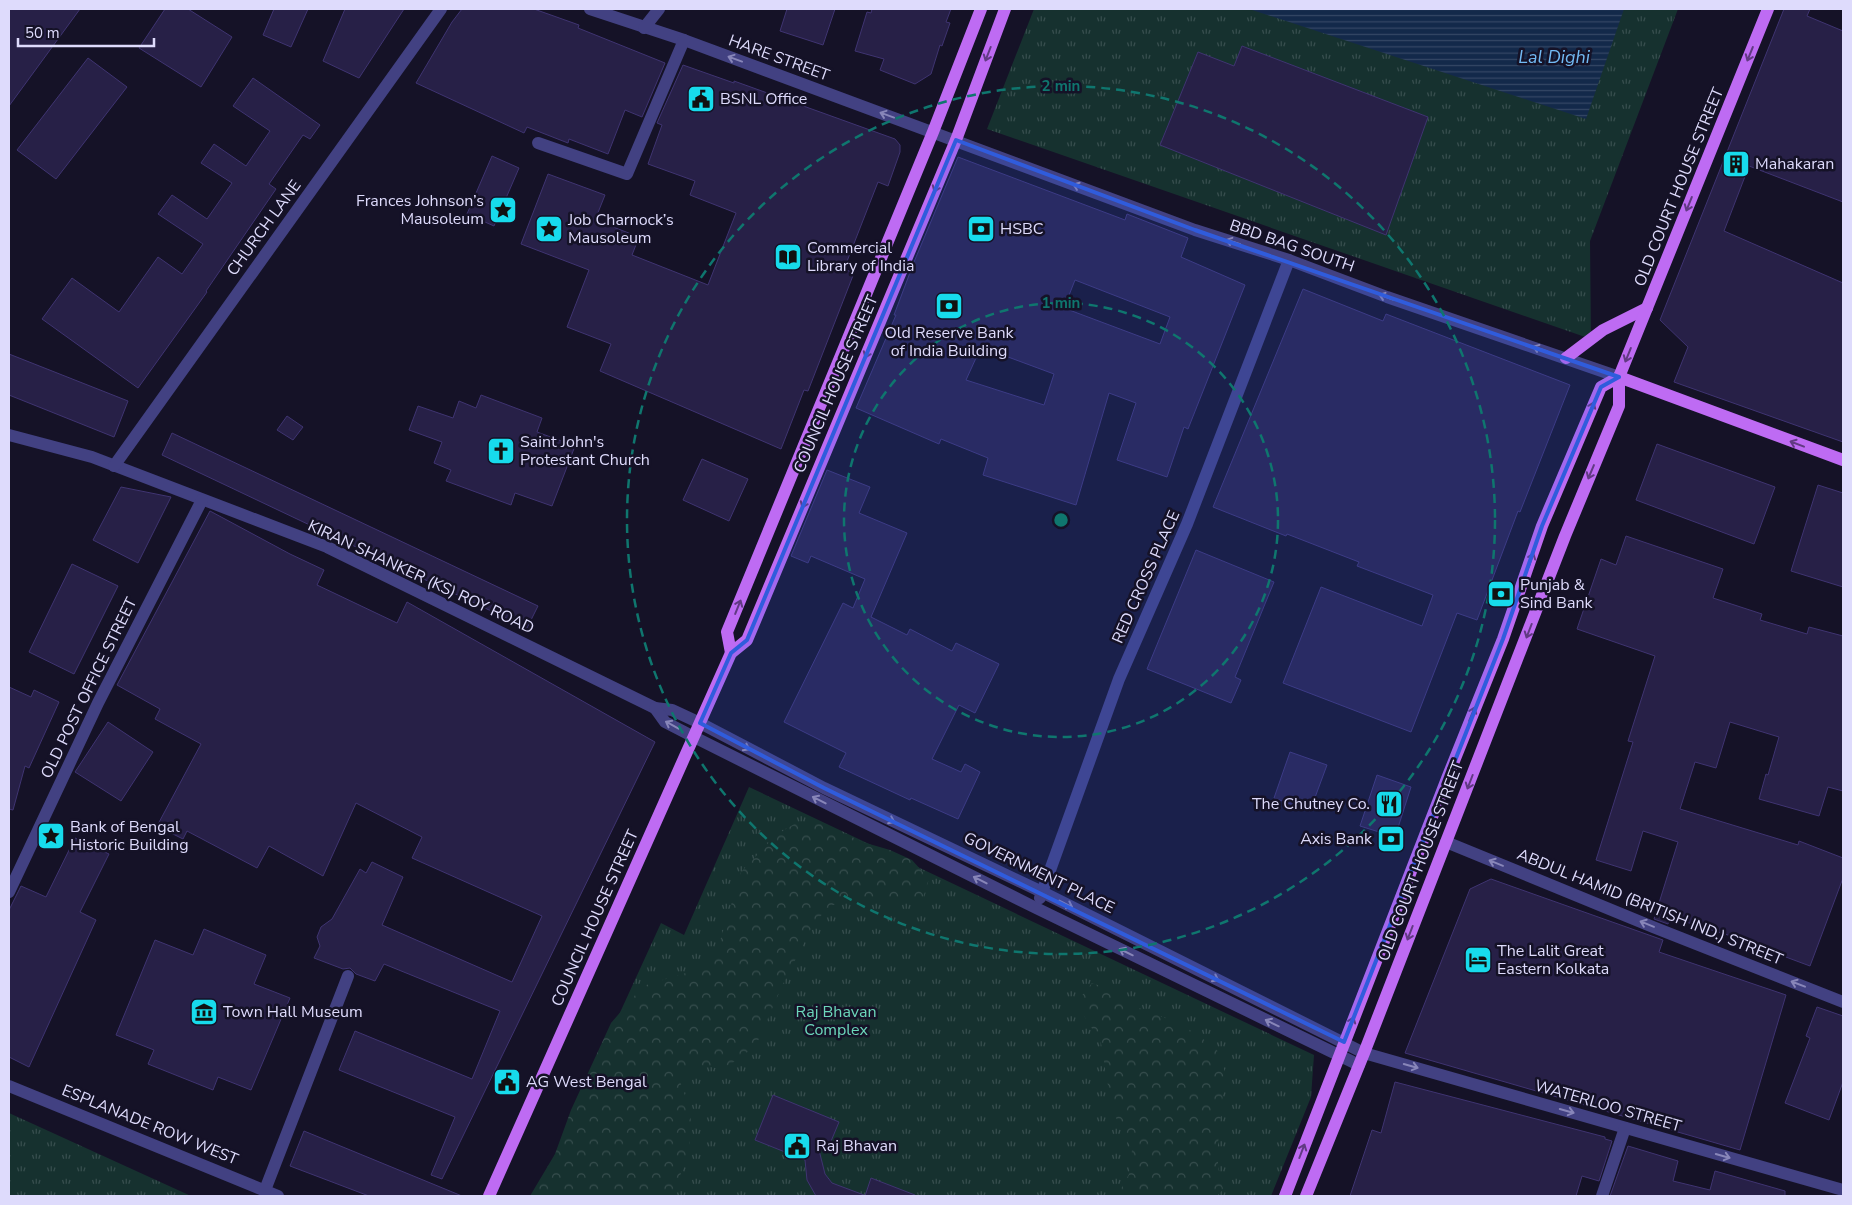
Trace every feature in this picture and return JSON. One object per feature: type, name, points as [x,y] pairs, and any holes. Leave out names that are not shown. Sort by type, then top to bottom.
[{"type":"main road","name":"COUNCIL HOUSE STREET","points":[[731,654],[727,632],[933,132],[981,9]]},
{"type":"main road","name":"COUNCIL HOUSE STREET","points":[[489,1196],[731,654],[748,640],[956,140],[1005,9]]},
{"type":"main road","name":"OLD COURT HOUSE STREET","points":[[1306,1196],[1565,536],[1619,406],[1619,376],[1768,9]]},
{"type":"main road","points":[[1566,358],[1603,330],[1647,308]]},
{"type":"main road","points":[[1285,1196],[1338,1055],[1503,639],[1542,526],[1601,387],[1619,376],[1843,460]]},
{"type":"street","name":"CHURCH LANE","points":[[114,466],[440,9]]},
{"type":"street","name":"HARE STREET","points":[[590,9],[684,40],[956,140]]},
{"type":"street","points":[[644,28],[659,9]]},
{"type":"street","points":[[538,143],[627,174],[684,40]]},
{"type":"street","name":"BBD BAG SOUTH","points":[[956,140],[1195,230],[1289,260],[1388,297],[1619,376]]},
{"type":"street","name":"RED CROSS PLACE","points":[[1036,908],[1119,679],[1187,524],[1289,260]]},
{"type":"street","name":"KIRAN SHANKER (KS) ROY ROAD","points":[[9,435],[92,458],[327,548],[655,708],[672,710],[700,723]]},
{"type":"street","name":"OLD POST OFFICE STREET","points":[[9,892],[98,703],[202,500]]},
{"type":"street","points":[[655,708],[665,722],[694,737],[1036,908],[1359,1065]]},
{"type":"street","name":"GOVERNMENT PLACE","points":[[700,723],[824,788],[1042,892],[1364,1052]]},
{"type":"street","name":"ABDUL HAMID (BRITISH IND.) STREET","points":[[1446,842],[1843,1002]]},
{"type":"street","points":[[264,1190],[348,976]]},
{"type":"street","name":"WATERLOO STREET","points":[[1364,1052],[1843,1190]]},
{"type":"street","name":"ESPLANADE ROW WEST","points":[[9,1086],[278,1196]]},
{"type":"street","points":[[1602,1196],[1625,1128]]},
{"type":"highlighted area","points":[[956,140],[1195,230],[1619,377],[1601,387],[1542,526],[1503,639],[1344,1042],[824,788],[700,723],[731,653],[747,640]]},
{"type":"green space","points":[[1034,9],[1678,9],[1590,241],[1591,339],[987,129]]},
{"type":"green space","name":"Raj Bhavan Complex","points":[[749,787],[1314,1055],[1311,1097],[1271,1196],[536,1196],[661,923],[684,935]]},
{"type":"green space","points":[[796,823],[821,824],[912,860],[929,879],[922,901],[856,900],[833,905],[815,921],[783,984],[757,1043],[741,1058],[721,1069],[699,1065],[679,1079],[690,1113],[691,1133],[685,1161],[672,1196],[530,1196],[555,1154],[571,1110],[611,1023],[643,986],[689,972],[711,958],[721,938],[741,872],[776,835]]},
{"type":"green space","points":[[1092,983],[1114,991],[1134,1006],[1178,1023],[1198,1035],[1217,1050],[1225,1072],[1218,1144],[1218,1167],[1223,1189],[1217,1196],[1117,1196],[1129,1174],[1132,1150],[1112,1110],[1101,1043],[1076,1003]]},
{"type":"green space","points":[[9,1113],[191,1196],[9,1196]]},
{"type":"water","name":"Lal Dighi","points":[[1249,9],[1624,9],[1586,119]]},
{"type":"building","points":[[9,9],[80,9],[9,106]]},
{"type":"building","points":[[165,9],[188,9],[232,37],[201,87],[139,48]]},
{"type":"building","points":[[274,9],[308,9],[291,47],[263,35]]},
{"type":"building","points":[[345,9],[404,9],[359,78],[323,61]]},
{"type":"building","points":[[462,9],[534,9],[579,25],[578,28],[665,63],[642,117],[625,110],[608,154],[569,139],[568,143],[527,127],[524,133],[416,83],[452,22]]},
{"type":"building","points":[[787,9],[835,9],[823,45],[780,31]]},
{"type":"building","points":[[872,9],[951,9],[946,22],[950,23],[942,46],[940,45],[931,74],[915,84],[880,70],[884,59],[855,51],[867,12],[871,13]]},
{"type":"building","points":[[1784,9],[1810,9],[1807,16],[1843,31],[1843,202],[1749,166],[1724,231],[1843,283],[1843,442],[1674,382],[1688,347],[1660,320]]},
{"type":"building","points":[[1242,46],[1428,117],[1386,235],[1160,145],[1198,52],[1234,66]]},
{"type":"building","points":[[88,58],[127,87],[56,179],[17,150]]},
{"type":"building","points":[[683,65],[734,83],[734,81],[895,139],[900,145],[900,152],[888,186],[878,182],[844,269],[854,273],[808,391],[804,390],[781,449],[600,371],[611,344],[567,327],[589,270],[521,244],[548,174],[605,195],[595,220],[639,237],[632,255],[708,285],[736,213],[690,195],[695,181],[648,164],[662,125],[657,123]]},
{"type":"building","points":[[253,78],[320,125],[310,139],[303,135],[269,184],[276,189],[207,292],[138,388],[42,319],[72,278],[119,312],[158,257],[182,274],[203,244],[158,214],[172,195],[207,219],[232,183],[201,163],[214,144],[246,166],[270,131],[233,106]]},
{"type":"building","points":[[492,156],[519,168],[494,226],[467,214]]},
{"type":"building","points":[[958,157],[1125,220],[1127,214],[1188,238],[1181,257],[1245,285],[1188,429],[1184,427],[1167,477],[1117,460],[1136,403],[1109,393],[1076,505],[983,475],[988,458],[941,439],[939,444],[856,408],[896,315],[894,315]],"holes":[[[1075,280],[1170,317],[1160,344],[1064,308]],[[981,347],[1054,374],[1044,405],[966,380]]]},
{"type":"building","points":[[1303,289],[1383,321],[1386,314],[1570,385],[1520,512],[1518,511],[1477,620],[1457,613],[1411,732],[1283,683],[1321,587],[1422,626],[1433,595],[1357,566],[1359,562],[1213,507]]},
{"type":"building","points":[[9,354],[128,401],[114,437],[9,395]]},
{"type":"building","points":[[481,395],[542,418],[537,432],[575,446],[552,506],[515,493],[511,505],[446,481],[451,470],[434,463],[442,442],[409,430],[418,406],[453,418],[459,401],[476,408]]},
{"type":"building","points":[[287,416],[303,427],[293,440],[277,430]]},
{"type":"building","points":[[172,433],[538,606],[527,628],[162,455]]},
{"type":"building","points":[[1657,444],[1775,487],[1754,544],[1636,500]]},
{"type":"building","points":[[702,459],[748,479],[729,521],[683,500]]},
{"type":"building","points":[[827,470],[870,487],[859,513],[907,533],[871,617],[907,635],[910,629],[952,651],[956,643],[999,664],[975,713],[959,705],[932,759],[961,772],[965,764],[980,772],[958,819],[911,798],[910,800],[839,767],[846,753],[784,722],[843,603],[853,608],[865,579],[811,556],[808,563],[791,556]]},
{"type":"building","points":[[1818,485],[1843,493],[1843,587],[1791,571]]},
{"type":"building","points":[[121,487],[171,497],[138,563],[93,540]]},
{"type":"building","points":[[210,511],[324,570],[317,585],[397,623],[407,602],[655,742],[442,1179],[431,1175],[455,1117],[339,1070],[355,1031],[472,1079],[500,1011],[384,964],[375,981],[356,974],[350,968],[343,969],[314,958],[320,946],[317,937],[321,927],[332,919],[360,869],[366,873],[372,862],[403,877],[382,925],[512,982],[542,916],[412,858],[422,837],[356,803],[323,876],[269,846],[257,868],[187,831],[183,839],[157,826],[201,744],[155,719],[160,709],[117,685]]},
{"type":"building","points":[[1626,536],[1723,569],[1713,598],[1762,614],[1760,620],[1807,634],[1809,627],[1843,636],[1843,791],[1828,787],[1819,816],[1759,799],[1779,737],[1730,722],[1716,768],[1695,762],[1680,809],[1798,845],[1799,841],[1843,858],[1843,878],[1810,966],[1759,947],[1760,945],[1670,917],[1668,924],[1654,919],[1678,842],[1643,831],[1631,871],[1596,860],[1633,742],[1628,741],[1655,656],[1577,629],[1601,559],[1616,565]]},
{"type":"building","points":[[1196,550],[1274,582],[1235,677],[1241,680],[1231,703],[1147,669]]},
{"type":"building","points":[[72,564],[118,586],[74,674],[29,652]]},
{"type":"building","points":[[9,687],[31,697],[34,690],[59,702],[29,768],[25,766],[13,810],[9,809]]},
{"type":"building","points":[[108,722],[153,752],[121,801],[75,772]]},
{"type":"building","points":[[1290,752],[1327,765],[1310,811],[1274,798]]},
{"type":"building","points":[[1377,775],[1411,787],[1395,837],[1360,826]]},
{"type":"building","points":[[75,838],[109,854],[80,912],[96,920],[29,1067],[9,1057],[9,910],[21,886],[46,897]]},
{"type":"building","points":[[1491,879],[1663,940],[1659,952],[1786,995],[1740,1150],[1405,1053],[1470,889]]},
{"type":"building","points":[[204,929],[266,955],[254,984],[290,998],[251,1090],[218,1077],[213,1090],[148,1064],[154,1050],[116,1035],[155,940],[193,955]]},
{"type":"building","points":[[1817,1007],[1843,1016],[1843,1082],[1829,1120],[1785,1103],[1810,1038],[1806,1036]]},
{"type":"building","points":[[1395,1082],[1605,1137],[1605,1139],[1612,1141],[1599,1181],[1582,1176],[1576,1196],[1350,1196],[1372,1130],[1381,1133]]},
{"type":"building","name":"Raj Bhavan","points":[[773,1095],[839,1122],[829,1146],[817,1142],[825,1174],[832,1183],[864,1196],[816,1196],[807,1180],[805,1160],[755,1140]]},
{"type":"building","points":[[304,1131],[462,1196],[369,1196],[290,1166]]},
{"type":"building","points":[[1628,1146],[1678,1161],[1673,1181],[1710,1190],[1715,1171],[1785,1191],[1785,1196],[1610,1196]]},
{"type":"building","points":[[871,1178],[915,1195],[915,1196],[865,1196]]},
{"type":"place","name":"BSNL Office","points":[[701,99]]},
{"type":"place","name":"Mahakaran","points":[[1736,164]]},
{"type":"place","name":"Frances Johnson’s Mausoleum","points":[[503,210]]},
{"type":"place","name":"Job Charnock’s Mausoleum","points":[[549,229]]},
{"type":"place","name":"HSBC","points":[[981,229]]},
{"type":"place","name":"Commercial Library of India","points":[[788,257]]},
{"type":"place","name":"Old Reserve Bank of India Building","points":[[949,306]]},
{"type":"place","name":"Saint John's Protestant Church","points":[[501,451]]},
{"type":"place","name":"Punjab & Sind Bank","points":[[1501,594]]},
{"type":"place","name":"The Chutney Co.","points":[[1389,804]]},
{"type":"place","name":"Bank of Bengal Historic Building","points":[[51,836]]},
{"type":"place","name":"Axis Bank","points":[[1391,839]]},
{"type":"place","name":"The Lalit Great Eastern Kolkata","points":[[1478,960]]},
{"type":"place","name":"Town Hall Museum","points":[[204,1012]]},
{"type":"place","name":"AG West Bengal","points":[[507,1082]]},
{"type":"place","name":"Raj Bhavan","points":[[797,1146]]}]
